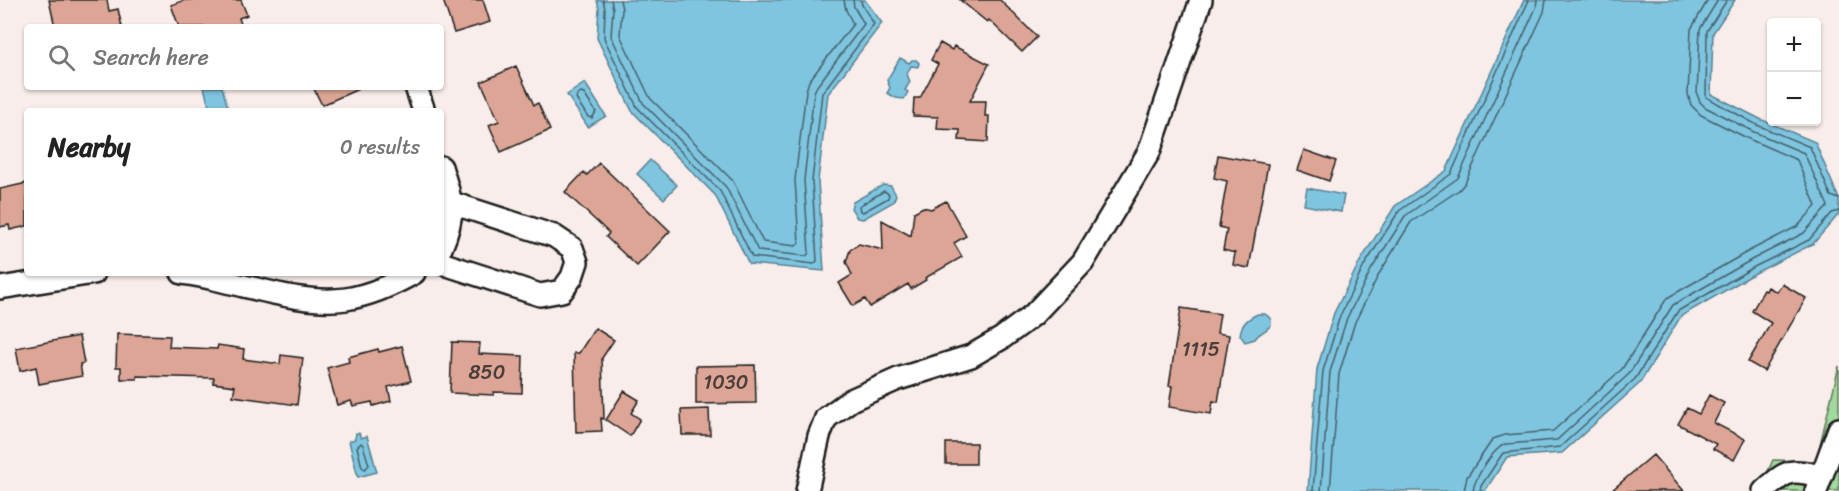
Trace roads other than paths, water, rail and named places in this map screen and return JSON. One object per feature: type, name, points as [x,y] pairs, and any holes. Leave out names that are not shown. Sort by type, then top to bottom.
[{"type":"street","points":[[807,491],[819,436],[826,418],[851,400],[898,379],[971,356],[1002,338],[1033,315],[1083,262],[1149,152],[1201,0]]},
{"type":"street","points":[[417,90],[423,108]]},
{"type":"street","points":[[444,177],[452,203],[450,228],[444,241]]},
{"type":"street","points":[[444,264],[540,295],[562,291],[572,278],[577,262],[572,248],[554,236],[452,203]]},
{"type":"street","points":[[0,288],[75,276]]},
{"type":"street","points":[[206,276],[293,295],[345,299],[371,292],[408,276]]},
{"type":"street","points":[[1764,491],[1781,475],[1797,471],[1819,484],[1839,429]]},
{"type":"water","points":[[597,0],[865,0],[882,23],[828,94],[818,181],[824,271],[749,264],[715,195],[632,111],[597,38],[599,9]]},
{"type":"water","points":[[1524,0],[1735,0],[1713,33],[1711,94],[1767,122],[1767,126],[1777,126],[1815,142],[1839,199],[1839,214],[1813,244],[1759,271],[1681,316],[1640,383],[1562,453],[1507,457],[1485,491],[1308,491],[1317,369],[1334,313],[1359,263],[1395,206],[1446,171]]},
{"type":"water","points":[[900,58],[909,63],[916,60],[919,63],[918,67],[911,66],[907,74],[910,82],[905,90],[908,92],[904,99],[887,93],[890,88],[887,80]]},
{"type":"water","points":[[585,83],[606,116],[588,127],[567,95]]},
{"type":"water","points":[[205,90],[223,90],[228,108],[209,108]]},
{"type":"water","points":[[650,160],[677,185],[664,199],[637,174]]},
{"type":"water","points":[[883,185],[891,186],[896,195],[893,202],[863,219],[857,218],[851,208],[853,202]]},
{"type":"water","points":[[1307,188],[1344,195],[1341,212],[1304,205]]},
{"type":"water","points":[[1258,314],[1265,314],[1270,318],[1271,325],[1255,339],[1245,342],[1240,335],[1243,325]]},
{"type":"water","points":[[356,433],[359,433],[361,438],[367,436],[377,472],[358,477],[349,441],[355,439]]}]
